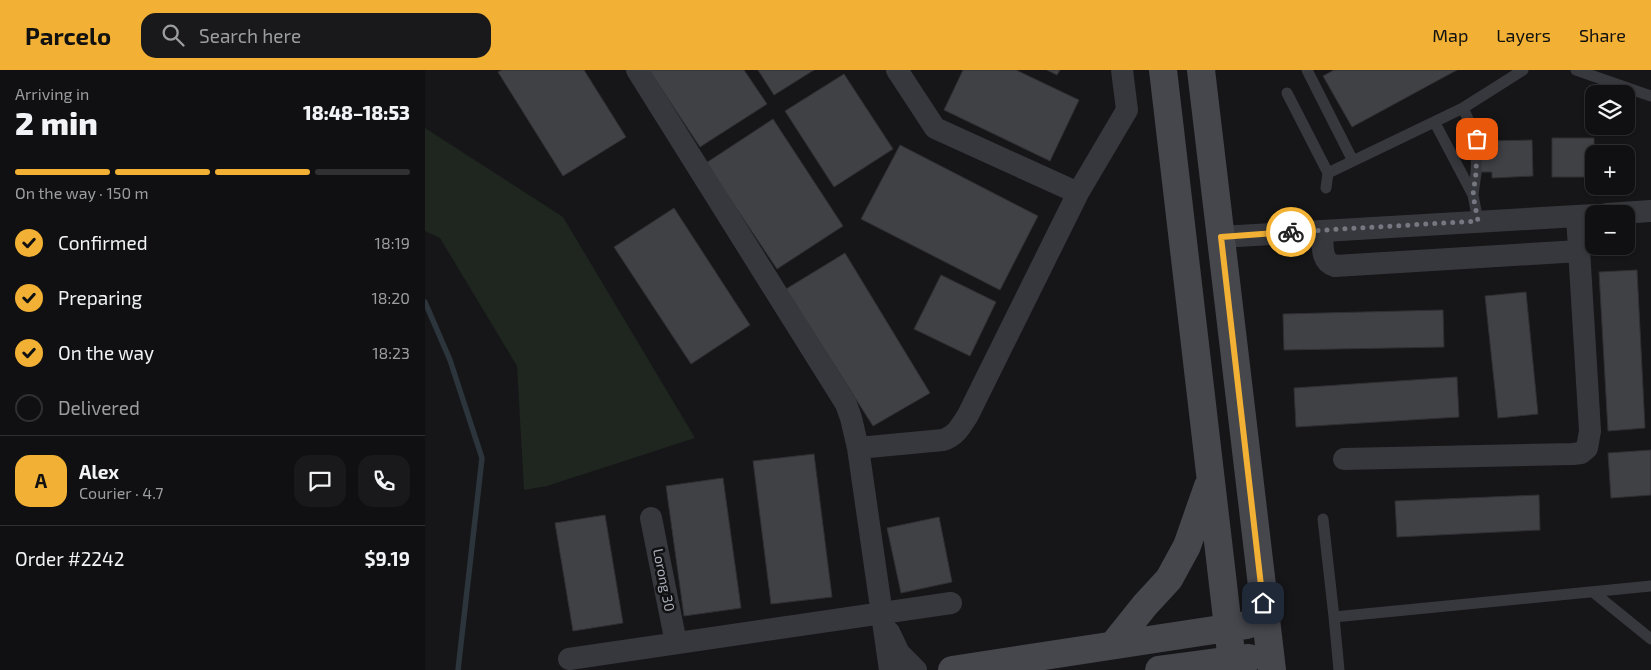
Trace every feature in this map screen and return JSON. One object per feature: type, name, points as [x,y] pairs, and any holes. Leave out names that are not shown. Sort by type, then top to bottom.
[{"type":"main road","points":[[1163,70],[1233,665]]},
{"type":"main road","points":[[1159,670],[1271,662],[1201,70]]},
{"type":"main road","points":[[1113,646],[1169,579],[1187,546],[1210,479]]},
{"type":"main road","points":[[952,670],[1266,622]]},
{"type":"street","points":[[637,70],[846,404],[858,448],[890,670]]},
{"type":"street","points":[[897,70],[935,128],[1078,193]]},
{"type":"street","points":[[858,448],[943,440],[951,437],[959,429],[968,415],[1078,193],[1127,110],[1122,70]]},
{"type":"street","points":[[1635,212],[1651,211]]},
{"type":"street","points":[[1221,237],[1585,215],[1579,251],[1589,431],[1587,448],[1581,453],[1573,454],[1344,459]]},
{"type":"street","points":[[1322,231],[1325,260],[1335,266],[1579,251]]},
{"type":"street","name":"Lorong 30","points":[[651,518],[677,643]]},
{"type":"street","points":[[569,659],[951,603]]},
{"type":"street","points":[[881,613],[899,653],[916,670]]},
{"type":"lane","points":[[1307,70],[1353,161]]},
{"type":"lane","points":[[1576,70],[1651,96]]},
{"type":"lane","points":[[1328,173],[1463,108],[1517,72]]},
{"type":"lane","points":[[1287,93],[1328,173],[1326,188]]},
{"type":"lane","points":[[1463,108],[1477,139],[1473,195]]},
{"type":"lane","points":[[1435,122],[1473,195],[1478,221]]},
{"type":"lane","points":[[1323,519],[1335,618],[1339,670]]},
{"type":"lane","points":[[1335,618],[1651,586]]},
{"type":"lane","points":[[1593,592],[1651,639]]},
{"type":"shaded area","points":[[425,128],[563,217],[695,438],[547,486],[524,490],[517,366],[440,238],[425,231]]},
{"type":"building","points":[[502,70],[584,70],[626,137],[563,176],[498,72]]},
{"type":"building","points":[[649,70],[744,70],[767,104],[700,147]]},
{"type":"building","points":[[758,70],[814,70],[774,95]]},
{"type":"building","points":[[963,70],[1016,70],[1079,100],[1050,161],[944,110]]},
{"type":"building","points":[[1047,70],[1060,70],[1057,75]]},
{"type":"building","points":[[1334,70],[1457,70],[1352,127],[1323,76]]},
{"type":"building","points":[[844,74],[893,149],[834,187],[785,111]]},
{"type":"building","points":[[773,119],[843,226],[777,269],[706,163]]},
{"type":"building","points":[[1552,138],[1594,138],[1594,145],[1585,145],[1585,177],[1552,177]]},
{"type":"building","points":[[1532,140],[1533,176],[1492,178],[1492,172],[1480,172],[1479,155],[1492,155],[1488,141]]},
{"type":"building","points":[[900,145],[1038,216],[1000,290],[861,219]]},
{"type":"building","points":[[674,208],[750,325],[691,364],[614,247]]},
{"type":"building","points":[[845,253],[930,393],[873,426],[786,289]]},
{"type":"building","points":[[1637,270],[1645,428],[1608,431],[1599,272]]},
{"type":"building","points":[[941,275],[996,302],[970,356],[914,329]]},
{"type":"building","points":[[1526,292],[1538,414],[1498,418],[1485,296]]},
{"type":"building","points":[[1443,310],[1444,347],[1284,350],[1283,314]]},
{"type":"building","points":[[1457,377],[1459,417],[1296,427],[1294,388]]},
{"type":"building","points":[[1651,450],[1651,495],[1611,498],[1608,453]]},
{"type":"building","points":[[814,454],[832,597],[771,604],[753,461]]},
{"type":"building","points":[[723,478],[741,608],[684,616],[666,486]]},
{"type":"building","points":[[1539,495],[1540,530],[1397,537],[1395,501]]},
{"type":"building","points":[[605,515],[623,623],[573,631],[555,523]]},
{"type":"building","points":[[939,517],[952,582],[901,593],[887,528]]},
{"type":"waterway","points":[[425,302],[450,360],[482,458],[458,670]]},
{"type":"way so far","points":[[1291,232],[1478,221],[1473,195],[1477,139]]},
{"type":"route","points":[[1263,603],[1221,237],[1291,232]]}]
